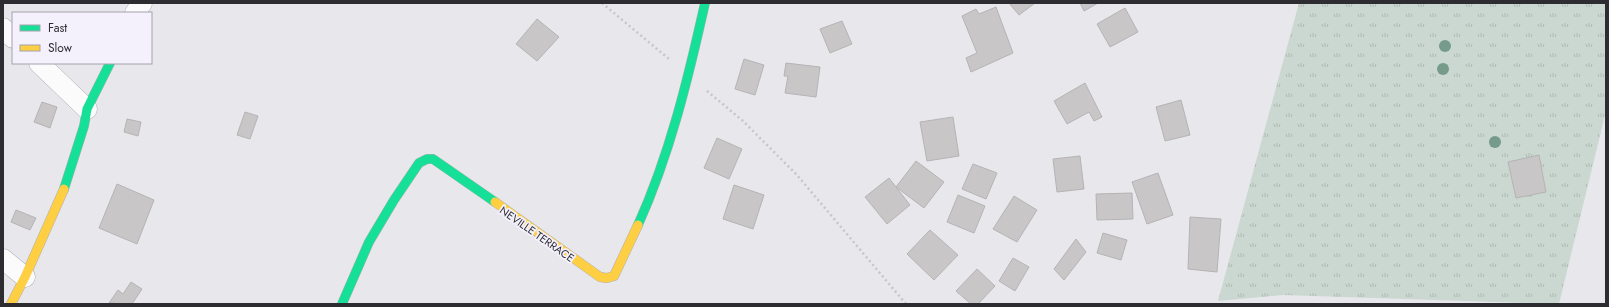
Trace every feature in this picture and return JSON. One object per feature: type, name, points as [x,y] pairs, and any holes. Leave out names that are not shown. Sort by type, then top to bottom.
[{"type":"street","points":[[137,12],[142,3]]},
{"type":"street","name":"NEVILLE TERRACE","points":[[342,304],[369,242],[394,200],[419,163],[427,159],[432,159],[467,182],[500,208],[600,277],[607,278],[614,276],[635,231],[661,168],[689,76],[705,3]]},
{"type":"street","points":[[3,28],[12,37]]},
{"type":"street","points":[[40,64],[87,109]]},
{"type":"street","points":[[11,304],[25,277],[68,180],[84,126],[87,109],[110,64]]},
{"type":"street","points":[[3,259],[25,277]]},
{"type":"path","points":[[796,175],[906,304]]},
{"type":"green space","points":[[1299,3],[1606,3],[1606,111],[1559,304],[1283,295],[1218,301]]},
{"type":"building","points":[[1009,3],[1035,3],[1019,15]]},
{"type":"building","points":[[1080,3],[1098,3],[1084,11]]},
{"type":"building","points":[[996,7],[1013,53],[971,72],[966,58],[977,53],[962,16],[976,9],[979,14]]},
{"type":"building","points":[[1125,8],[1138,32],[1110,47],[1097,24]]},
{"type":"building","points":[[537,19],[559,37],[537,61],[516,44]]},
{"type":"building","points":[[842,21],[852,44],[830,53],[820,29]]},
{"type":"building","points":[[744,59],[764,65],[755,95],[735,89]]},
{"type":"building","points":[[786,63],[820,67],[816,97],[785,93],[788,76],[784,76]]},
{"type":"building","points":[[1085,83],[1102,117],[1094,121],[1089,112],[1067,124],[1054,101]]},
{"type":"building","points":[[1181,100],[1190,135],[1165,141],[1156,107]]},
{"type":"building","points":[[42,102],[57,107],[50,128],[34,122]]},
{"type":"building","points":[[245,112],[258,116],[250,139],[237,135]]},
{"type":"building","points":[[953,117],[959,156],[927,161],[920,122]]},
{"type":"building","points":[[127,119],[141,122],[138,136],[124,132]]},
{"type":"building","points":[[717,138],[742,149],[729,179],[704,168]]},
{"type":"building","points":[[1539,155],[1546,192],[1516,198],[1508,162]]},
{"type":"building","points":[[1080,156],[1084,189],[1057,192],[1053,159]]},
{"type":"building","points":[[916,161],[944,182],[924,208],[896,187]]},
{"type":"building","points":[[973,164],[997,173],[986,199],[962,189]]},
{"type":"building","points":[[1158,173],[1173,215],[1147,224],[1132,182]]},
{"type":"building","points":[[889,178],[910,205],[887,224],[865,197]]},
{"type":"building","points":[[117,184],[154,200],[137,244],[99,228]]},
{"type":"building","points":[[734,185],[764,195],[753,229],[723,219]]},
{"type":"building","points":[[1132,193],[1133,219],[1097,220],[1096,194]]},
{"type":"building","points":[[958,195],[985,206],[974,233],[947,222]]},
{"type":"building","points":[[1014,196],[1037,210],[1017,242],[993,229]]},
{"type":"building","points":[[16,210],[36,218],[30,230],[11,222]]},
{"type":"building","points":[[1190,217],[1221,219],[1217,272],[1188,269]]},
{"type":"building","points":[[930,230],[958,255],[934,280],[907,254]]},
{"type":"building","points":[[1103,233],[1127,240],[1121,260],[1097,253]]},
{"type":"building","points":[[1076,239],[1086,252],[1064,280],[1054,269]]},
{"type":"building","points":[[1013,258],[1029,267],[1015,291],[999,281]]},
{"type":"building","points":[[977,269],[995,286],[978,304],[971,304],[956,291]]},
{"type":"building","points":[[131,282],[142,289],[132,304],[109,303],[118,290],[123,294]]},
{"type":"traffic: fast","points":[[638,225],[660,171],[669,144],[685,88],[705,3]]},
{"type":"traffic: fast","points":[[64,189],[84,126],[87,109],[110,64]]},
{"type":"traffic: fast","points":[[342,304],[369,242],[394,200],[419,163],[427,159],[433,159],[495,202]]},
{"type":"traffic: slow","points":[[11,304],[25,277],[64,189]]},
{"type":"traffic: slow","points":[[495,202],[600,277],[607,278],[614,276],[638,225]]}]
